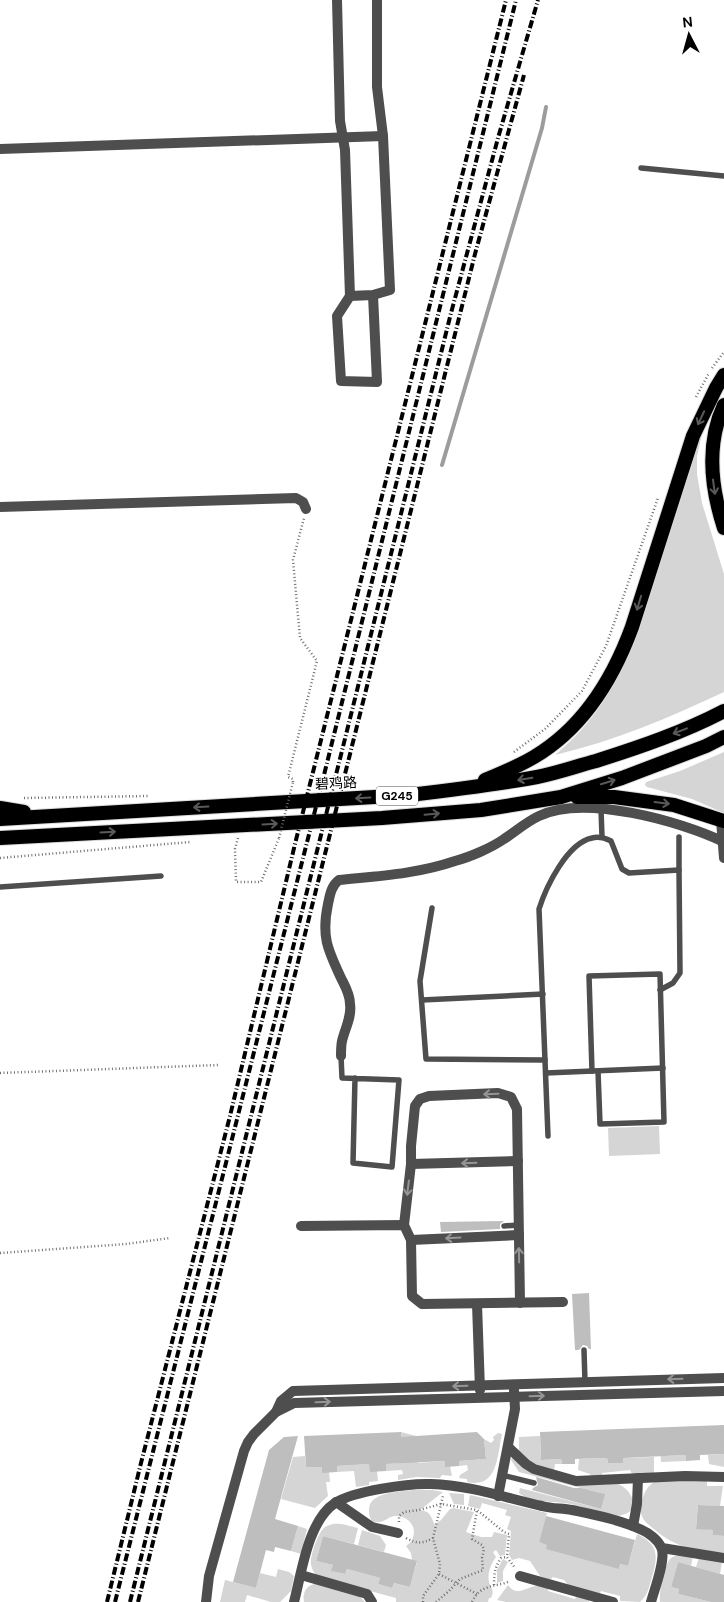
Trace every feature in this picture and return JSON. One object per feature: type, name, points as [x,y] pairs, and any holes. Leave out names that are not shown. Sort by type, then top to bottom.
[{"type":"highway","points":[[462,789],[536,756],[570,730],[582,718],[609,679],[622,654],[693,436],[724,375]]},
{"type":"highway","points":[[724,405],[714,434],[712,458],[714,493],[724,528]]},
{"type":"highway","name":"碧鸡路","points":[[57,816],[409,795],[462,789],[538,777],[625,752],[702,722],[724,711]]},
{"type":"highway","name":"G245","points":[[0,838],[382,818],[480,810],[561,797],[622,778],[706,746],[724,737]]},
{"type":"highway","points":[[561,797],[614,797],[674,804],[723,821]]},
{"type":"highway","points":[[0,808],[57,816]]},
{"type":"highway","name":"G245","points":[[0,819],[57,816]]},
{"type":"highway","points":[[0,848],[59,834]]},
{"type":"street","points":[[337,0],[340,121],[345,150],[350,296],[337,316],[341,381],[377,382],[373,295]]},
{"type":"street","points":[[350,296],[373,295],[390,290],[382,136],[377,86],[377,0]]},
{"type":"street","points":[[0,148],[382,136]]},
{"type":"street","points":[[0,507],[296,498],[303,502],[306,510]]},
{"type":"street","points":[[341,1056],[342,1041],[351,1012],[350,1001],[326,942],[325,918],[334,884],[339,880],[419,871],[456,861],[502,841],[540,815],[563,810],[601,809],[662,819],[723,841]]},
{"type":"street","points":[[723,821],[724,858]]},
{"type":"street","points":[[520,1303],[517,1109],[515,1102],[511,1097],[498,1093],[429,1096],[420,1099],[415,1106],[404,1225],[411,1240],[412,1296],[416,1300],[428,1305],[477,1304],[520,1303],[563,1302]]},
{"type":"street","points":[[411,1164],[518,1161]]},
{"type":"street","points":[[301,1226],[404,1225]]},
{"type":"street","points":[[411,1240],[519,1230]]},
{"type":"street","points":[[477,1304],[480,1398]]},
{"type":"street","points":[[276,1412],[281,1401],[293,1390],[724,1378]]},
{"type":"street","points":[[498,1496],[515,1409],[514,1384]]},
{"type":"street","points":[[206,1602],[209,1576],[244,1451],[254,1434],[276,1412],[294,1403],[724,1391]]},
{"type":"street","points":[[508,1447],[534,1469],[576,1481],[700,1475],[724,1477]]},
{"type":"street","points":[[633,1526],[637,1504],[638,1478]]},
{"type":"street","points":[[294,1602],[314,1530],[326,1510],[336,1502],[366,1492],[426,1484],[446,1486],[546,1507],[572,1510],[645,1531],[662,1548],[662,1559],[651,1602]]},
{"type":"street","points":[[336,1502],[372,1527],[398,1533]]},
{"type":"street","points":[[662,1548],[724,1558]]},
{"type":"street","points":[[301,1575],[367,1594],[372,1602]]},
{"type":"street","points":[[520,1576],[613,1602]]},
{"type":"lane","points":[[641,168],[724,176]]},
{"type":"lane","points":[[601,809],[602,837]]},
{"type":"lane","points":[[548,1136],[539,909],[543,896],[558,869],[573,848],[590,838],[602,837],[611,841],[622,869],[629,873],[679,870]]},
{"type":"lane","points":[[660,990],[673,983],[680,973],[680,837]]},
{"type":"lane","points":[[0,887],[161,876]]},
{"type":"lane","points":[[432,908],[420,982],[426,1059],[545,1060]]},
{"type":"lane","points":[[660,974],[663,1068],[664,1122],[600,1124],[588,976],[660,974]]},
{"type":"lane","points":[[422,1000],[542,994]]},
{"type":"lane","points":[[341,1056],[342,1078],[356,1078],[399,1080],[392,1167],[353,1164],[356,1078]]},
{"type":"lane","points":[[546,1073],[663,1068]]},
{"type":"lane","points":[[504,1226],[519,1230]]},
{"type":"lane","points":[[584,1350],[586,1382]]},
{"type":"lane","points":[[502,1475],[534,1483]]},
{"type":"path","points":[[695,400],[703,382],[724,352]]},
{"type":"path","points":[[508,757],[545,729],[582,691],[606,646],[659,495]]},
{"type":"path","points":[[238,838],[236,882],[261,882],[279,838],[293,782],[293,778],[288,777],[317,661],[300,638],[293,560],[306,510]]},
{"type":"path","points":[[0,1073],[218,1066]]},
{"type":"path","points":[[0,1253],[126,1244],[170,1238]]},
{"type":"path","points":[[423,1602],[423,1596],[439,1574],[440,1564],[433,1538],[446,1486]]},
{"type":"path","points":[[433,1538],[423,1544],[418,1544],[398,1533],[399,1516],[409,1510],[420,1510],[441,1504],[477,1510],[509,1534],[507,1557],[520,1576],[505,1583],[488,1586],[477,1594],[472,1602]]},
{"type":"path","points":[[436,1602],[456,1583],[469,1574],[483,1570],[482,1558],[484,1548],[472,1539],[477,1510]]},
{"type":"path","points":[[494,1585],[496,1566],[501,1558],[507,1557]]},
{"type":"path","points":[[439,1574],[477,1594]]},
{"type":"shaded area","points":[[705,421],[697,456],[697,474],[702,503],[724,574],[724,692],[641,728],[599,743],[555,755],[581,730],[602,704],[626,660]]},
{"type":"shaded area","points":[[724,752],[724,813],[692,799],[645,785],[646,782],[680,771]]},
{"type":"shaded area","points":[[659,1126],[660,1154],[609,1156],[608,1128]]},
{"type":"shaded area","points":[[401,1432],[416,1436],[418,1463],[445,1461],[450,1466],[452,1476],[442,1475],[440,1478],[416,1477],[398,1480],[398,1475],[403,1474],[402,1470],[386,1471],[386,1464],[402,1463]]},
{"type":"shaded area","points":[[498,1433],[502,1434],[497,1461],[490,1476],[485,1481],[477,1483],[467,1482],[467,1479],[459,1478],[460,1475],[468,1470],[467,1465],[459,1466],[459,1461],[486,1459],[484,1439],[491,1443],[494,1440],[493,1437]]},
{"type":"shaded area","points":[[540,1436],[541,1460],[561,1459],[562,1464],[555,1464],[554,1471],[534,1465],[519,1451],[519,1437]]},
{"type":"shaded area","points":[[660,1450],[667,1450],[667,1456],[686,1455],[686,1461],[661,1462]]},
{"type":"shaded area","points":[[724,1454],[724,1467],[709,1464],[708,1455]]},
{"type":"shaded area","points":[[305,1456],[306,1467],[322,1467],[329,1472],[330,1482],[326,1482],[328,1496],[315,1508],[281,1499],[293,1457]]},
{"type":"shaded area","points":[[654,1457],[654,1473],[632,1474],[630,1470],[602,1473],[602,1476],[591,1477],[590,1474],[578,1470],[579,1459],[607,1458],[608,1463],[622,1463],[623,1458]]},
{"type":"shaded area","points":[[512,1458],[526,1468],[618,1484],[631,1495],[633,1500],[632,1509],[628,1513],[612,1516],[572,1504],[529,1499],[519,1493],[520,1488],[601,1509],[604,1494],[519,1472],[511,1460]]},
{"type":"shaded area","points":[[369,1464],[377,1471],[378,1481],[369,1482],[369,1485],[356,1487],[354,1471],[337,1472],[337,1466]]},
{"type":"shaded area","points":[[658,1480],[707,1480],[707,1486],[723,1486],[720,1506],[698,1505],[696,1528],[713,1530],[713,1535],[724,1536],[724,1556],[679,1545],[663,1536],[645,1521],[641,1515],[643,1497],[650,1486]]},
{"type":"shaded area","points":[[414,1490],[443,1492],[420,1510],[431,1516],[435,1525],[450,1509],[454,1508],[474,1512],[466,1532],[481,1537],[492,1537],[494,1532],[507,1535],[505,1555],[500,1556],[496,1550],[493,1552],[496,1557],[489,1572],[489,1582],[493,1593],[488,1602],[396,1602],[396,1598],[318,1577],[314,1572],[311,1560],[321,1531],[327,1526],[343,1524],[358,1528],[354,1544],[323,1536],[316,1561],[333,1565],[332,1571],[345,1574],[347,1569],[380,1578],[378,1584],[392,1588],[394,1583],[410,1587],[417,1562],[412,1560],[411,1553],[406,1546],[413,1538],[414,1529],[411,1523],[399,1516],[380,1522],[373,1522],[369,1511],[370,1504],[379,1496],[393,1492]]},
{"type":"shaded area","points":[[449,1493],[464,1494],[464,1505],[454,1504]]},
{"type":"shaded area","points":[[470,1495],[547,1513],[539,1542],[619,1568],[620,1564],[628,1566],[637,1534],[649,1542],[653,1547],[656,1557],[647,1594],[640,1602],[620,1601],[620,1596],[601,1591],[599,1595],[569,1586],[564,1580],[553,1577],[550,1580],[540,1576],[530,1561],[519,1558],[512,1560],[509,1555],[511,1531],[507,1529],[511,1517],[505,1515],[507,1510],[482,1503],[480,1509],[468,1506]]},
{"type":"shaded area","points":[[298,1526],[307,1529],[301,1554],[291,1551]]},
{"type":"shaded area","points":[[362,1530],[380,1536],[386,1545],[384,1552],[358,1545]]},
{"type":"shaded area","points":[[674,1556],[693,1556],[691,1566],[678,1562],[671,1587],[679,1589],[678,1594],[711,1602],[660,1602],[661,1586],[668,1561]]},
{"type":"shaded area","points":[[699,1557],[722,1562],[720,1574],[696,1567]]},
{"type":"shaded area","points":[[503,1559],[508,1562],[503,1571],[503,1581],[497,1583],[497,1570]]},
{"type":"shaded area","points":[[278,1569],[289,1572],[294,1576],[291,1591],[280,1602],[271,1602],[247,1595],[245,1602],[220,1602],[225,1580],[256,1588],[260,1573],[276,1577]]},
{"type":"shaded area","points":[[318,1583],[359,1596],[365,1602],[304,1602],[306,1589]]},
{"type":"shaded area","points":[[508,1585],[511,1589],[518,1591],[537,1586],[549,1587],[548,1591],[575,1599],[577,1595],[589,1599],[589,1602],[506,1602],[497,1600]]},
{"type":"building","points":[[504,1221],[500,1224],[500,1229],[441,1232],[440,1222]]},
{"type":"building","points":[[589,1293],[591,1349],[583,1345],[579,1350],[575,1350],[572,1294]]},
{"type":"building","points":[[724,1425],[724,1454],[700,1455],[700,1460],[686,1461],[686,1455],[623,1458],[623,1463],[608,1463],[607,1458],[575,1459],[575,1464],[562,1464],[561,1459],[541,1460],[540,1432]]},
{"type":"building","points":[[401,1432],[401,1437],[477,1432],[484,1439],[486,1459],[459,1461],[459,1466],[445,1467],[445,1461],[386,1464],[386,1471],[370,1472],[369,1464],[337,1466],[337,1472],[322,1473],[322,1467],[306,1467],[304,1436]]},
{"type":"building","points":[[298,1436],[275,1519],[298,1526],[291,1551],[275,1547],[274,1552],[266,1550],[256,1588],[233,1582],[269,1450],[284,1437]]},
{"type":"building","points":[[536,1477],[574,1488],[605,1494],[601,1509],[532,1490],[538,1485]]},
{"type":"building","points":[[698,1505],[724,1506],[724,1536],[713,1535],[713,1530],[696,1529]]},
{"type":"building","points":[[546,1516],[635,1540],[628,1566],[620,1564],[619,1569],[546,1549],[547,1545],[539,1542]]},
{"type":"building","points":[[323,1536],[417,1561],[410,1587],[394,1583],[392,1588],[378,1584],[380,1578],[347,1569],[345,1574],[331,1571],[333,1565],[316,1561]]},
{"type":"building","points":[[678,1562],[724,1575],[724,1602],[711,1602],[678,1594],[679,1589],[671,1587]]},
{"type":"waterway","points":[[442,465],[542,128],[546,107]]},
{"type":"railway","points":[[107,1602],[230,1116],[295,844],[506,0]]},
{"type":"railway","points":[[115,1602],[324,775],[516,0]]},
{"type":"railway","points":[[130,1602],[451,313],[498,138],[538,0]]},
{"type":"railway","points":[[138,1602],[475,254],[524,75]]}]
